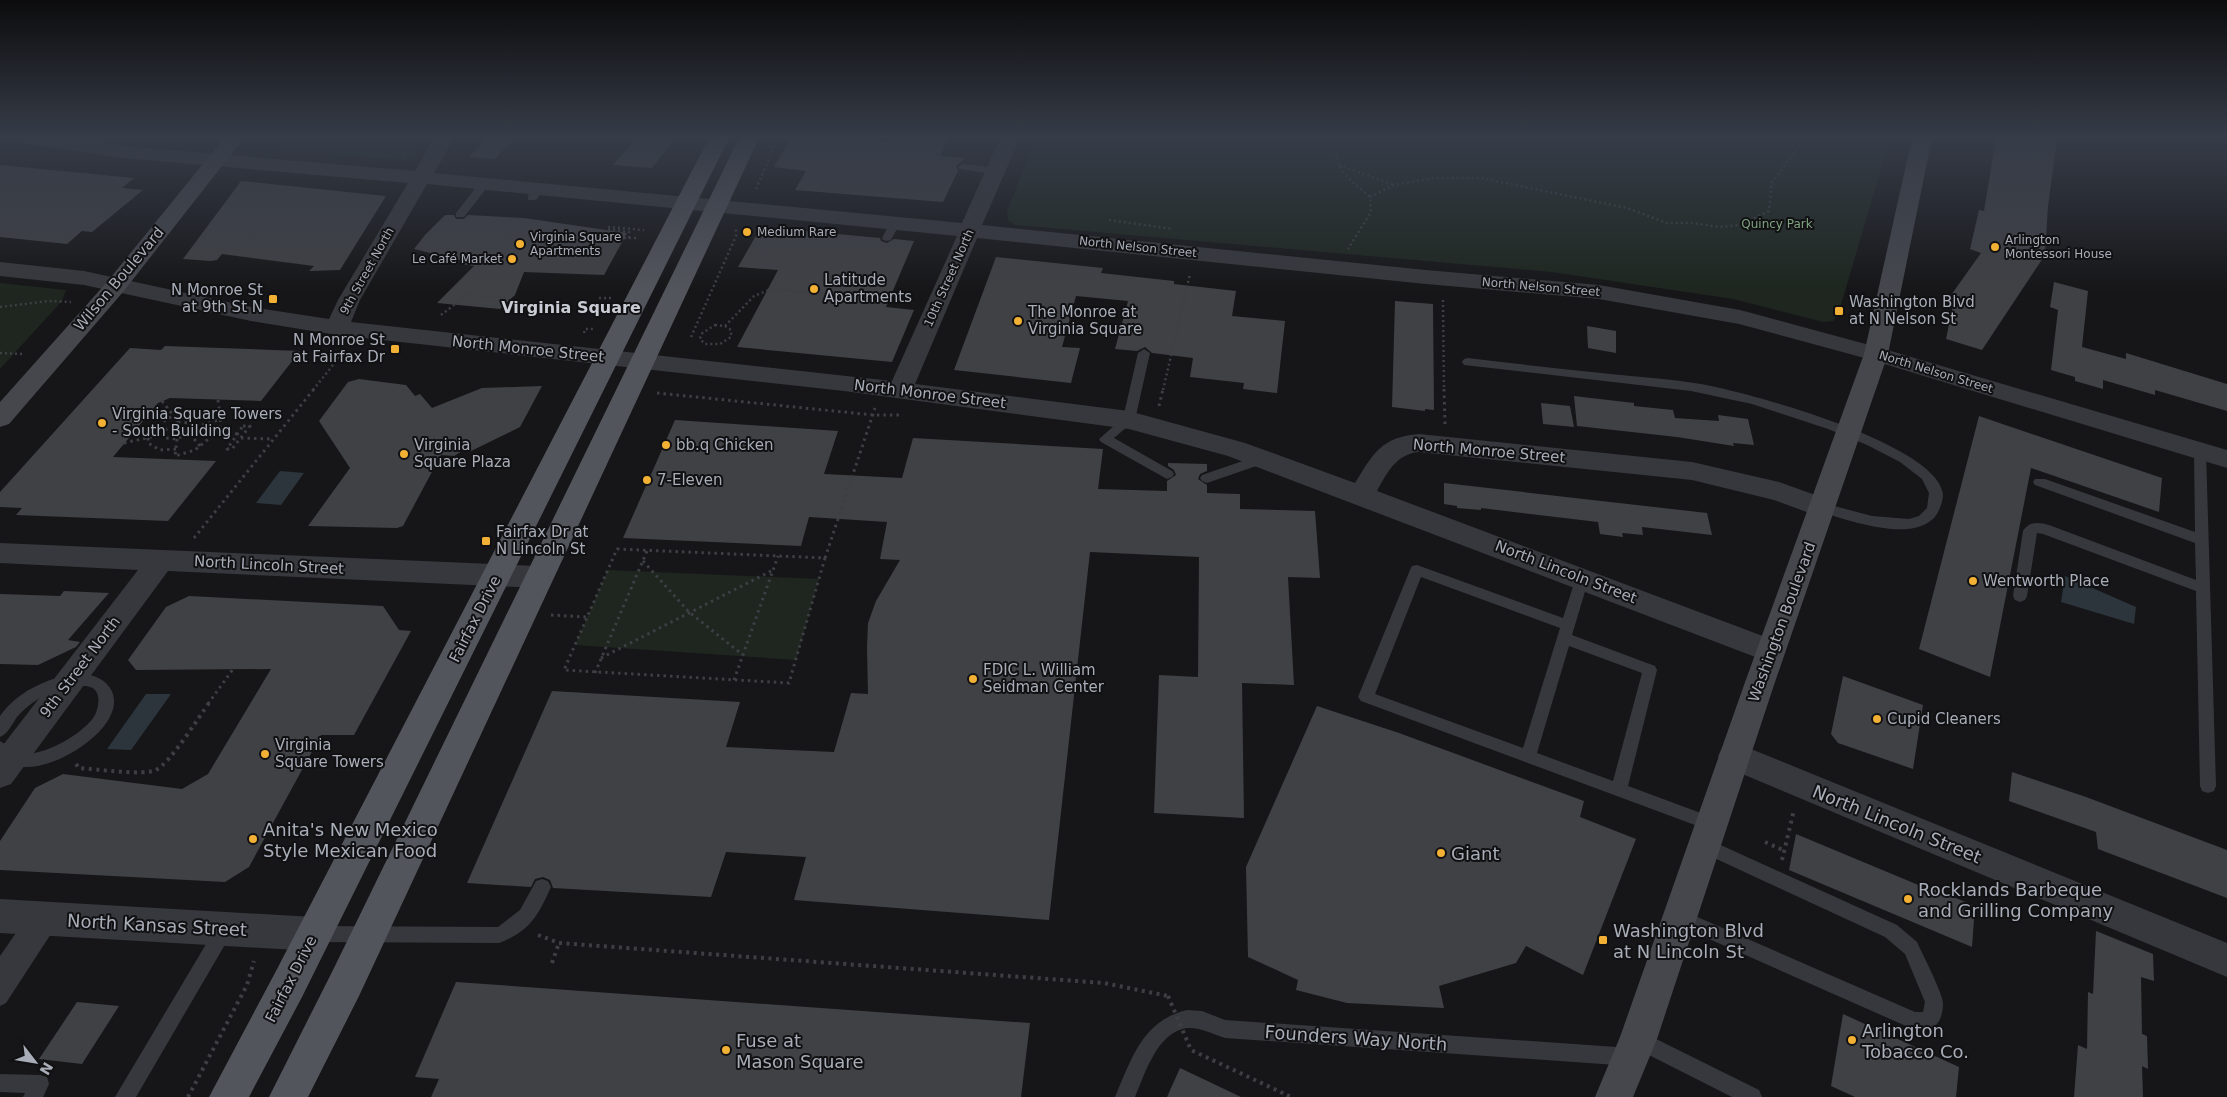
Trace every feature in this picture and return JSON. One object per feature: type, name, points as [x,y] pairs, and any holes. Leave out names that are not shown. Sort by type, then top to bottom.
[{"type":"main road","name":"Wilson Boulevard","points":[[0,418],[9,398],[115,286],[194,189]]},
{"type":"main road","name":"Fairfax Drive","points":[[228,1097],[314,934],[693,189]]},
{"type":"main road","points":[[288,1097],[369,933],[724,189]]},
{"type":"main road","name":"Washington Boulevard","points":[[1614,1097],[1635,1048],[1770,651],[1823,508],[1876,354],[1911,189]]},
{"type":"street","name":"9th Street North","points":[[341,338],[346,306],[413,189]]},
{"type":"street","name":"North Nelson Street","points":[[517,189],[584,198],[716,205],[891,231],[970,231],[1600,292],[1740,317],[1876,354],[2227,459]]},
{"type":"street","name":"10th Street North","points":[[900,390],[989,189]]},
{"type":"street","name":"North Monroe Street","points":[[0,270],[84,278],[251,314],[341,338],[608,358],[900,390],[1129,420],[1209,441],[1361,496],[1391,450],[1406,443],[1419,443],[1692,471],[1778,492],[1823,508]]},
{"type":"street","name":"North Lincoln Street","points":[[1361,496],[1582,578],[1770,651]]},
{"type":"street","name":"North Lincoln Street","points":[[0,553],[538,577]]},
{"type":"street","name":"9th Street North","points":[[4,760],[70,681],[161,560]]},
{"type":"street","name":"North Lincoln Street","points":[[1734,756],[2227,960]]},
{"type":"street","name":"North Kansas Street","points":[[0,916],[314,934]]},
{"type":"lane","points":[[460,215],[480,189]]},
{"type":"lane","points":[[1144,353],[1129,420],[1105,439],[1167,474]]},
{"type":"lane","points":[[1468,362],[1702,388],[1761,402],[1849,432],[1904,458],[1917,466],[1933,482],[1936,489],[1936,504],[1931,514],[1914,524],[1902,525],[1878,522],[1823,508]]},
{"type":"lane","points":[[2200,451],[2208,786]]},
{"type":"lane","points":[[1207,478],[1263,459]]},
{"type":"lane","points":[[2040,482],[2202,540]]},
{"type":"lane","points":[[2020,596],[2030,531],[2034,528],[2044,529],[2203,588]]},
{"type":"lane","points":[[1619,789],[1650,670],[1565,631],[1417,570],[1366,697],[1619,789],[1891,931],[1911,948],[1934,1002],[1931,1017],[1927,1022],[1915,1021],[1679,917]]},
{"type":"lane","points":[[1528,756],[1582,578]]},
{"type":"lane","points":[[0,730],[13,710],[25,700],[53,685],[70,681],[94,682],[102,687],[107,695],[102,717],[92,729],[64,750],[33,760],[4,760]]},
{"type":"lane","points":[[314,934],[499,935],[516,927],[531,913],[542,887]]},
{"type":"lane","points":[[0,971],[44,919]]},
{"type":"lane","points":[[0,997],[44,919]]},
{"type":"lane","points":[[125,1097],[224,929]]},
{"type":"lane","name":"Founders Way North","points":[[1125,1097],[1146,1053],[1158,1034],[1167,1025],[1186,1018],[1225,1028],[1635,1048]]},
{"type":"lane","points":[[1635,1048],[1752,1097]]},
{"type":"lane","points":[[0,1083],[40,1084],[33,1097]]},
{"type":"path","points":[[1335,267],[1372,212],[1370,197],[1362,189]]},
{"type":"path","points":[[1370,197],[1386,189]]},
{"type":"path","points":[[1535,189],[1627,208],[1667,223],[1692,223],[1719,228],[1741,225],[1769,210],[1771,189]]},
{"type":"path","points":[[700,336],[700,339],[705,344],[714,345],[732,337],[731,330],[725,326],[710,327],[700,336],[691,337],[736,236],[736,225]]},
{"type":"path","points":[[629,238],[630,232],[607,229],[608,227],[644,230]]},
{"type":"path","points":[[624,238],[639,238]]},
{"type":"path","points":[[1154,426],[1195,253]]},
{"type":"path","points":[[725,326],[754,296],[771,289],[917,302]]},
{"type":"path","points":[[441,315],[467,295],[506,297]]},
{"type":"path","points":[[1443,297],[1445,429]]},
{"type":"path","points":[[0,307],[48,301],[79,302]]},
{"type":"path","points":[[584,333],[585,329],[594,329]]},
{"type":"path","points":[[161,560],[187,546],[273,439],[341,338]]},
{"type":"path","points":[[0,353],[23,354]]},
{"type":"path","points":[[657,393],[873,415],[910,415]]},
{"type":"path","points":[[177,439],[175,456],[201,446],[217,432],[221,427],[221,419],[216,407],[218,400]]},
{"type":"path","points":[[162,401],[174,415]]},
{"type":"path","points":[[825,558],[617,549],[564,670],[789,683],[825,558],[876,408]]},
{"type":"path","points":[[176,449],[155,449],[148,443],[153,429],[160,422],[184,412],[201,412],[209,415],[214,421]]},
{"type":"path","points":[[164,434],[165,438],[177,439],[221,419]]},
{"type":"path","points":[[124,443],[164,434],[169,427],[184,422],[192,426],[189,433]]},
{"type":"path","points":[[243,426],[250,426],[232,449],[227,449],[238,434],[243,426]]},
{"type":"path","points":[[217,432],[238,434]]},
{"type":"path","points":[[189,433],[194,441],[201,446]]},
{"type":"path","points":[[241,438],[273,439]]},
{"type":"path","points":[[595,673],[647,551]]},
{"type":"path","points":[[734,680],[778,556]]},
{"type":"path","points":[[643,561],[689,612],[743,655]]},
{"type":"path","points":[[602,658],[773,570]]},
{"type":"path","points":[[548,615],[586,617]]},
{"type":"path","points":[[64,750],[79,768],[144,772],[156,770],[167,761],[233,669]]},
{"type":"path","points":[[1781,866],[1795,807]]},
{"type":"path","points":[[1765,842],[1785,851]]},
{"type":"path","points":[[516,927],[559,943],[1104,983],[1168,996],[1190,1050],[1289,1096]]},
{"type":"path","points":[[552,963],[559,943]]},
{"type":"path","points":[[188,1097],[247,985],[255,960]]},
{"type":"green space","name":"Quincy Park","points":[[1016,189],[1875,189],[1838,315],[1833,321],[1823,322],[1733,299],[1552,272],[1015,225],[1008,220],[1007,211]]},
{"type":"green space","points":[[0,283],[66,290],[62,301],[0,369]]},
{"type":"green space","points":[[608,570],[819,579],[796,660],[575,645]]},
{"type":"shaded area","points":[[280,471],[304,473],[281,505],[256,503]]},
{"type":"shaded area","points":[[2065,576],[2136,607],[2134,624],[2061,602]]},
{"type":"shaded area","points":[[146,694],[171,694],[131,750],[107,749]]},
{"type":"building","points":[[0,189],[143,190],[92,232],[82,231],[67,244],[0,237]]},
{"type":"building","points":[[235,189],[320,189],[386,196],[340,270],[309,271],[314,266],[222,254],[217,260],[211,261],[183,259]]},
{"type":"building","points":[[795,189],[949,189],[943,202]]},
{"type":"building","points":[[1988,189],[2050,189],[2045,255],[1982,350],[1946,339],[1954,300],[1949,298],[1981,253],[1970,249],[1979,210],[1984,211]]},
{"type":"building","name":"Virginia Square Apartments","points":[[445,215],[454,215],[456,219],[464,219],[468,215],[524,218],[627,233],[604,275],[524,272],[515,295],[500,309],[437,303],[474,266],[461,264],[463,261],[414,249]]},
{"type":"building","name":"Latitude Apartments","points":[[761,227],[880,238],[881,241],[887,243],[894,239],[914,241],[886,307],[914,310],[892,362],[737,347],[778,270],[738,267]]},
{"type":"building","points":[[996,257],[1103,268],[1101,273],[1174,281],[1174,284],[1236,291],[1232,316],[1285,321],[1277,393],[1243,389],[1244,383],[1190,377],[1193,358],[1152,353],[1145,347],[1137,351],[1115,349],[1128,301],[1076,296],[1062,347],[1080,348],[1071,383],[954,370]]},
{"type":"building","points":[[2054,282],[2088,291],[2082,347],[2126,359],[2126,353],[2227,384],[2227,411],[2155,390],[2155,395],[2103,380],[2103,389],[2075,381],[2075,377],[2051,370],[2058,310],[2050,307]]},
{"type":"building","points":[[1395,301],[1433,304],[1434,410],[1425,409],[1425,411],[1392,407]]},
{"type":"building","points":[[1587,326],[1616,331],[1616,353],[1588,348]]},
{"type":"building","name":"Virginia Square Towers - South Building","points":[[165,346],[300,351],[261,401],[170,398],[158,403],[113,457],[216,461],[168,521],[16,515],[22,508],[0,507],[0,492],[130,348],[161,350]]},
{"type":"building","name":"Virginia Square Plaza","points":[[359,379],[406,385],[415,396],[420,394],[432,408],[482,388],[542,386],[520,427],[469,452],[462,451],[454,456],[441,455],[403,526],[397,528],[308,526],[350,468],[319,421],[348,382]]},
{"type":"building","points":[[1574,396],[1634,403],[1634,406],[1673,410],[1675,418],[1719,421],[1718,415],[1748,419],[1754,445],[1733,443],[1734,446],[1677,437],[1577,426]]},
{"type":"building","points":[[1541,403],[1570,406],[1574,427],[1543,424]]},
{"type":"building","name":"Wentworth Place","points":[[1979,416],[2162,478],[2159,512],[2031,468],[1990,677],[1919,649]]},
{"type":"building","name":"FDIC L. William Seidman Center","points":[[675,420],[838,431],[824,474],[902,478],[913,438],[1103,449],[1098,489],[1167,491],[1167,481],[1176,475],[1174,470],[1168,466],[1168,463],[1207,464],[1207,471],[1200,474],[1198,479],[1207,485],[1207,493],[1240,494],[1240,509],[1315,511],[1320,578],[1288,577],[1294,685],[1242,683],[1244,818],[1154,813],[1159,675],[1198,677],[1199,557],[1090,552],[1049,920],[794,900],[806,857],[726,852],[711,897],[553,888],[550,880],[543,877],[535,879],[531,887],[467,883],[552,691],[740,702],[726,747],[834,752],[851,693],[868,694],[868,623],[876,601],[900,560],[880,559],[887,522],[809,517],[801,546],[623,538]]},
{"type":"building","points":[[1444,483],[1707,513],[1712,535],[1642,527],[1643,535],[1622,533],[1623,537],[1600,534],[1598,522],[1481,508],[1481,510],[1457,508],[1457,506],[1444,504]]},
{"type":"building","points":[[64,591],[109,593],[68,640],[80,642],[76,647],[38,665],[0,664],[0,594],[60,596]]},
{"type":"building","name":"Virginia Square Towers","points":[[189,596],[383,606],[399,630],[411,631],[354,735],[321,735],[249,867],[225,882],[0,870],[0,841],[35,788],[63,774],[182,789],[208,774],[271,669],[136,670],[128,660],[166,607]]},
{"type":"building","name":"Cupid Cleaners","points":[[1843,676],[1923,705],[1913,769],[1838,743],[1831,734]]},
{"type":"building","name":"Giant","points":[[1317,706],[1399,733],[1584,801],[1580,817],[1636,839],[1583,975],[1526,946],[1516,963],[1439,986],[1444,1008],[1347,1003],[1296,990],[1298,980],[1248,957],[1246,867]]},
{"type":"building","points":[[2012,772],[2086,797],[2227,850],[2227,898],[2098,849],[2096,832],[2009,801]]},
{"type":"building","name":"Rocklands Barbeque and Grilling Company","points":[[1796,834],[1928,889],[1929,887],[1975,906],[1972,947],[1789,870]]},
{"type":"building","points":[[2096,931],[2153,954],[2154,981],[2141,977],[2142,1034],[2147,1036],[2148,1069],[2142,1066],[2143,1097],[2074,1097],[2078,1045],[2087,1049],[2088,992],[2093,994]]},
{"type":"building","name":"Fuse at Mason Square","points":[[456,982],[1030,1023],[1021,1097],[431,1097],[439,1079],[415,1077]]},
{"type":"building","points":[[77,1002],[119,1006],[82,1064],[39,1059]]},
{"type":"building","points":[[1843,1014],[1959,1067],[1956,1097],[1855,1097],[1831,1086]]},
{"type":"building","points":[[1180,1068],[1241,1097],[1167,1097]]},
{"type":"place","name":"Medium Rare","points":[[747,232]]},
{"type":"place","name":"Virginia Square Apartments","points":[[520,244]]},
{"type":"place","name":"Arlington Montessori House","points":[[1995,247]]},
{"type":"place","name":"Le Café Market","points":[[512,259]]},
{"type":"place","name":"Latitude Apartments","points":[[814,289]]},
{"type":"place","name":"N Monroe St at 9th St N","points":[[273,299]]},
{"type":"place","name":"Washington Blvd at N Nelson St","points":[[1839,311]]},
{"type":"place","name":"The Monroe at Virginia Square","points":[[1018,321]]},
{"type":"place","name":"N Monroe St at Fairfax Dr","points":[[395,349]]},
{"type":"place","name":"Virginia Square Towers - South Building","points":[[102,423]]},
{"type":"place","name":"bb.q Chicken","points":[[666,445]]},
{"type":"place","name":"Virginia Square Plaza","points":[[404,454]]},
{"type":"place","name":"7-Eleven","points":[[647,480]]},
{"type":"place","name":"Fairfax Dr at N Lincoln St","points":[[486,541]]},
{"type":"place","name":"Wentworth Place","points":[[1973,581]]},
{"type":"place","name":"FDIC L. William Seidman Center","points":[[973,679]]},
{"type":"place","name":"Cupid Cleaners","points":[[1877,719]]},
{"type":"place","name":"Virginia Square Towers","points":[[265,754]]},
{"type":"place","name":"Anita's New Mexico Style Mexican Food","points":[[253,839]]},
{"type":"place","name":"Giant","points":[[1441,853]]},
{"type":"place","name":"Rocklands Barbeque and Grilling Company","points":[[1908,899]]},
{"type":"place","name":"Washington Blvd at N Lincoln St","points":[[1603,940]]},
{"type":"place","name":"Arlington Tobacco Co.","points":[[1852,1040]]},
{"type":"place","name":"Fuse at Mason Square","points":[[726,1050]]},
{"type":"district","name":"Virginia Square","points":[[571,307]]}]
